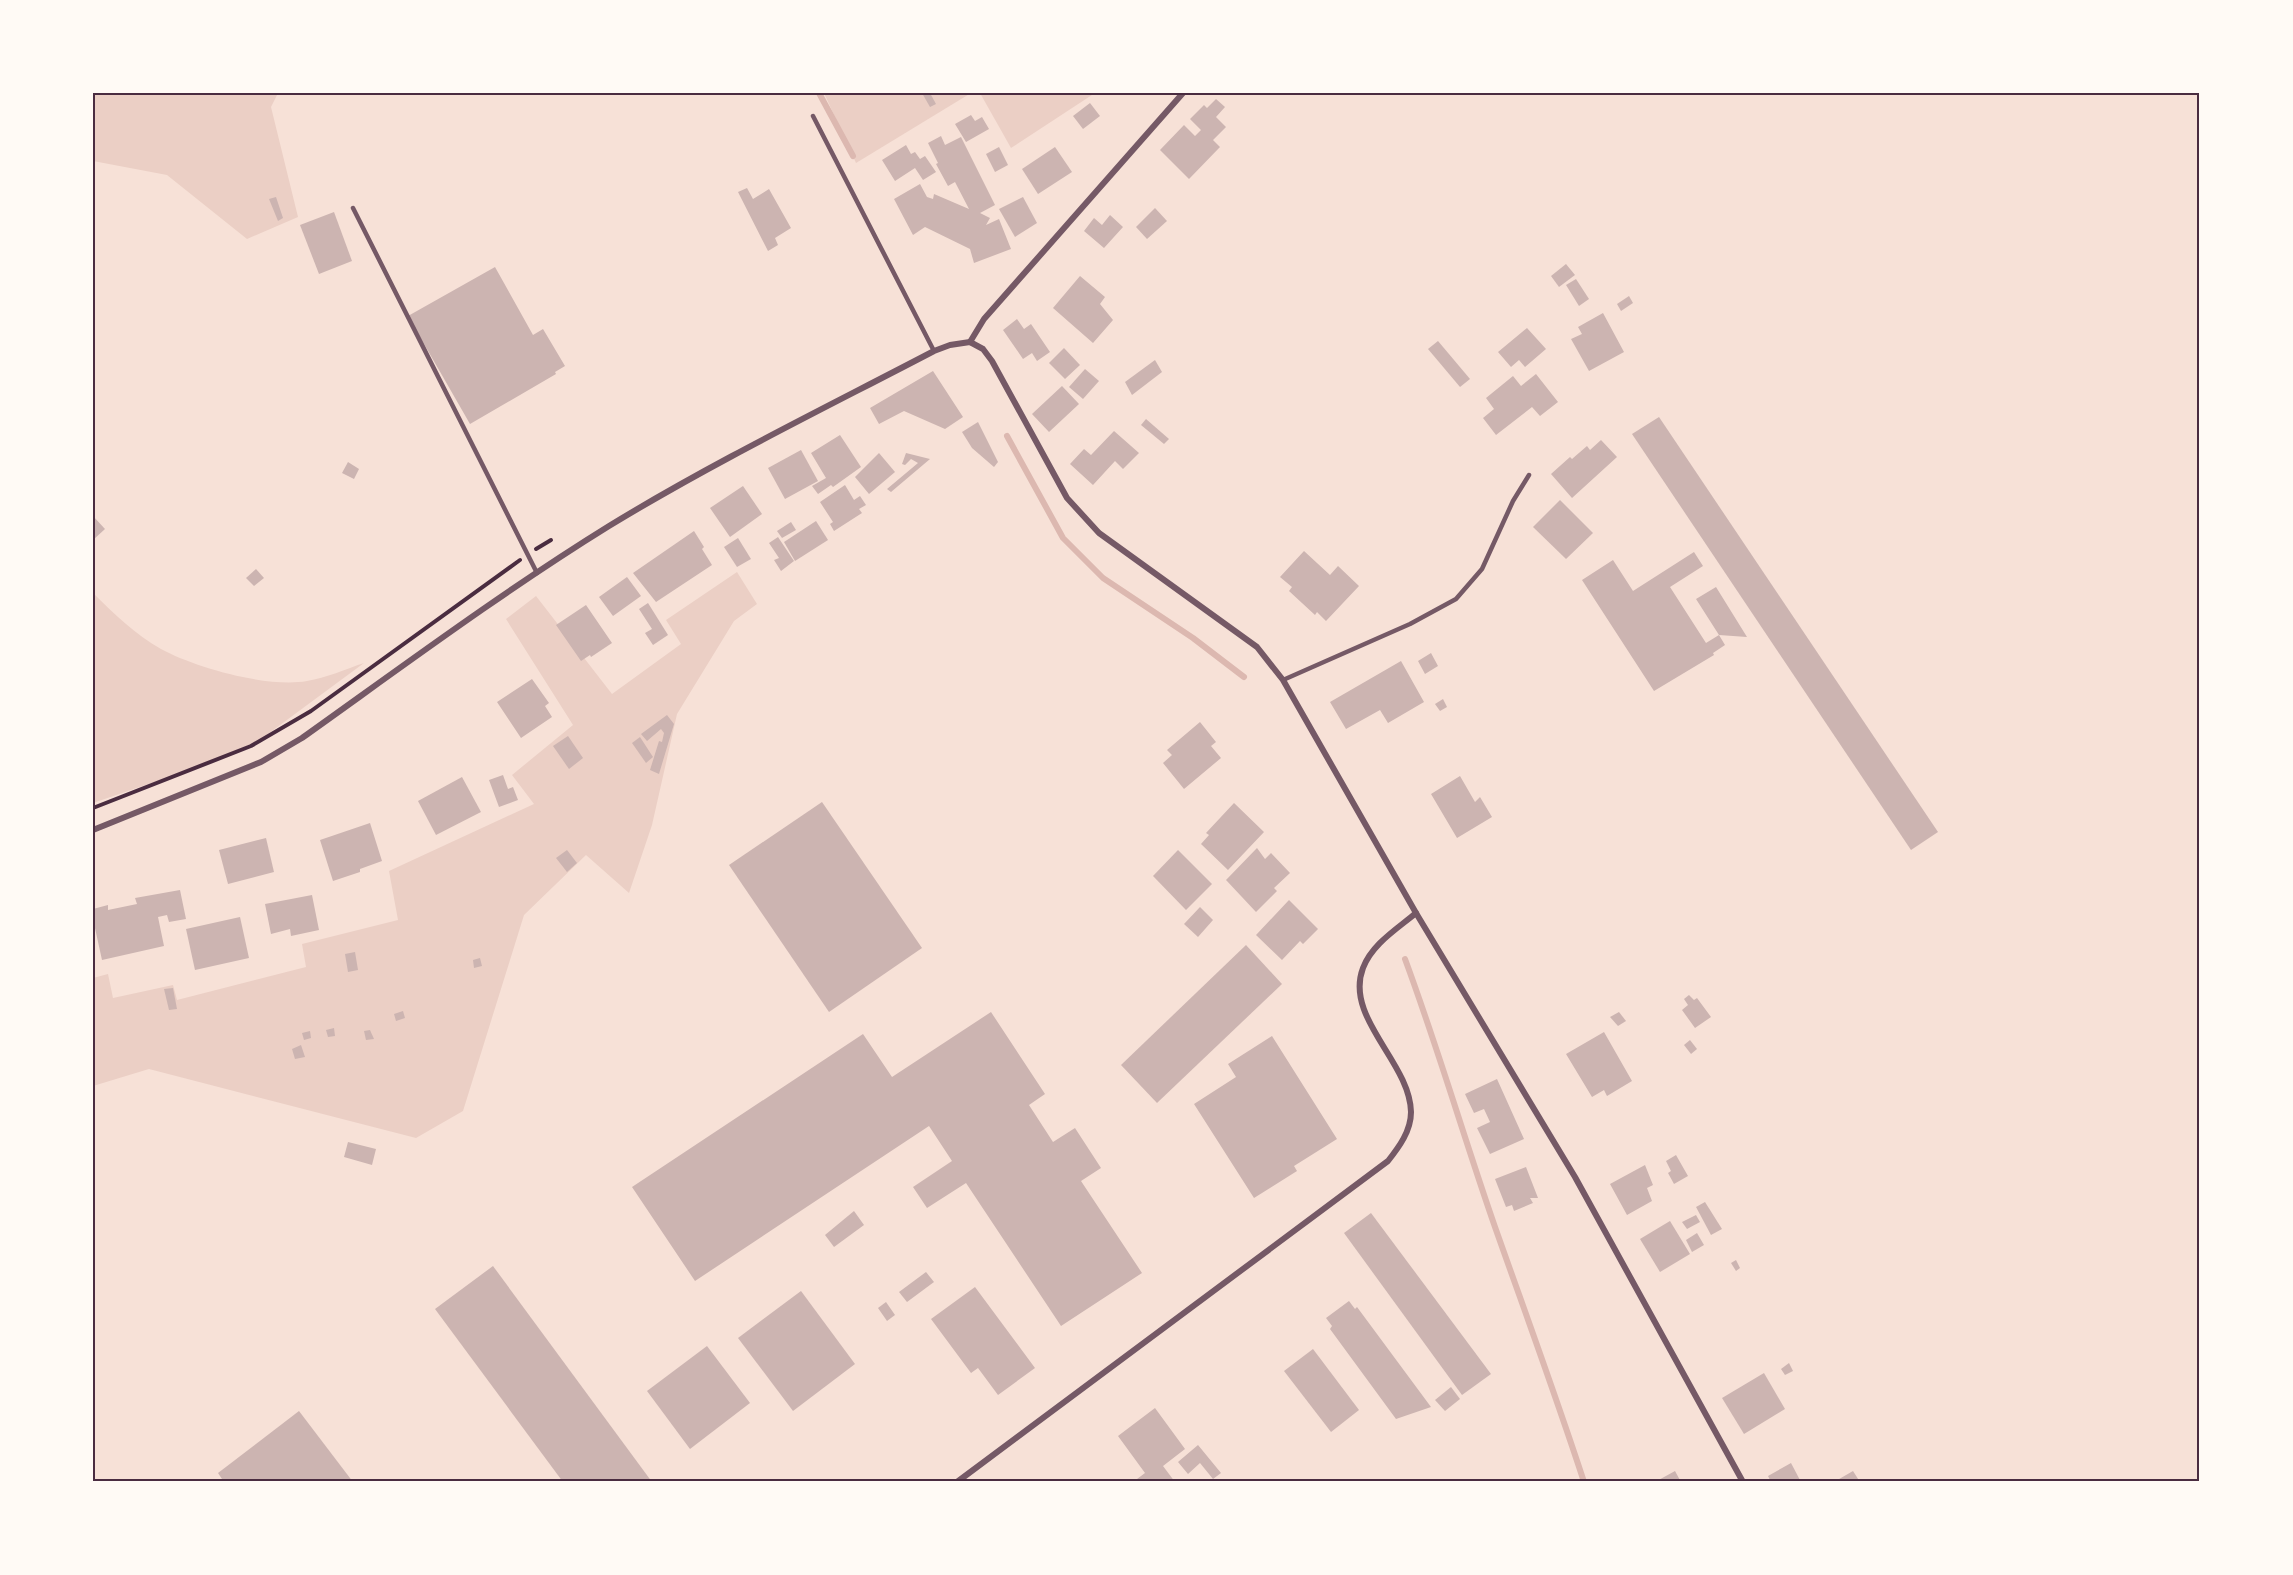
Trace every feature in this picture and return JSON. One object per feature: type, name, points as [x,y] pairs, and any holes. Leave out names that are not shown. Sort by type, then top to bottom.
[{"type":"street","points":[[970,342],[984,319],[1183,93]]},
{"type":"street","points":[[93,830],[261,762],[302,738],[569,551],[667,491],[934,351],[950,345],[970,342],[983,349],[992,361],[1067,498],[1109,540],[1257,647],[1283,681],[1416,913],[1575,1177],[1743,1482]]},
{"type":"street","points":[[957,1482],[1388,1161],[1402,1143],[1409,1126],[1411,1112],[1400,1074],[1368,1020],[1360,998],[1360,984],[1363,968],[1378,944],[1416,913]]},
{"type":"lane","points":[[813,116],[934,351]]},
{"type":"lane","points":[[353,208],[537,573]]},
{"type":"lane","points":[[1283,681],[1410,624],[1456,599],[1482,569],[1513,501],[1529,475]]},
{"type":"path","points":[[93,808],[252,746],[311,711],[528,554],[551,540]]},
{"type":"shaded area","points":[[93,93],[278,93],[271,107],[298,217],[247,239],[167,175],[93,161]]},
{"type":"shaded area","points":[[824,93],[971,93],[856,163]]},
{"type":"shaded area","points":[[980,93],[1095,93],[1011,148]]},
{"type":"shaded area","points":[[737,572],[757,604],[734,621],[677,714],[652,825],[629,893],[586,855],[524,915],[463,1111],[416,1138],[149,1069],[93,1086],[93,978],[108,974],[113,998],[173,985],[177,1000],[306,967],[302,944],[398,920],[389,871],[534,804],[512,775],[573,725],[506,619],[536,596],[612,694],[681,644],[666,620]]},
{"type":"shaded area","points":[[93,593],[134,630],[161,649],[193,663],[232,675],[273,682],[307,681],[329,676],[364,663],[257,742],[166,778],[93,803]]},
{"type":"building","points":[[922,93],[930,93],[936,104],[930,107]]},
{"type":"building","points":[[1216,99],[1225,107],[1216,117],[1226,127],[1213,140],[1220,147],[1189,179],[1160,150],[1184,125],[1195,136],[1201,130],[1190,119],[1204,105],[1207,108]]},
{"type":"building","points":[[1090,103],[1100,116],[1083,129],[1073,116]]},
{"type":"building","points":[[971,115],[975,121],[982,117],[989,129],[966,142],[955,124]]},
{"type":"building","points":[[941,136],[945,145],[961,137],[995,205],[980,213],[990,218],[986,225],[999,219],[1011,249],[974,263],[970,249],[925,227],[913,235],[894,199],[920,184],[927,197],[933,199],[934,194],[969,209],[955,182],[948,186],[936,164],[938,163],[928,143]]},
{"type":"building","points":[[906,145],[911,154],[915,152],[920,159],[925,156],[936,172],[923,180],[915,168],[895,181],[882,160]]},
{"type":"building","points":[[999,147],[1008,165],[995,172],[986,154]]},
{"type":"building","points":[[1055,147],[1072,172],[1038,194],[1022,169]]},
{"type":"building","points":[[747,188],[753,199],[769,189],[791,228],[775,238],[778,245],[768,251],[738,192]]},
{"type":"building","points":[[276,197],[283,218],[278,221],[269,199]]},
{"type":"building","points":[[1023,197],[1037,223],[1015,237],[999,209]]},
{"type":"building","points":[[1155,208],[1167,221],[1147,239],[1136,227]]},
{"type":"building","points":[[334,212],[352,261],[319,274],[300,225]]},
{"type":"building","points":[[1110,215],[1123,227],[1104,248],[1084,231],[1094,218],[1102,225]]},
{"type":"building","points":[[1566,264],[1575,275],[1559,287],[1551,276]]},
{"type":"building","points":[[495,267],[533,335],[543,329],[565,366],[555,372],[556,374],[470,424],[408,316]]},
{"type":"building","points":[[1080,276],[1105,297],[1100,304],[1113,320],[1093,343],[1053,308]]},
{"type":"building","points":[[1576,279],[1589,299],[1579,306],[1566,285]]},
{"type":"building","points":[[1629,296],[1633,303],[1621,311],[1617,304]]},
{"type":"building","points":[[1603,313],[1624,352],[1589,371],[1571,339],[1582,334],[1578,327]]},
{"type":"building","points":[[1017,319],[1024,329],[1031,324],[1050,352],[1037,361],[1032,353],[1023,359],[1003,330]]},
{"type":"building","points":[[1527,328],[1546,349],[1525,367],[1519,360],[1511,367],[1498,352]]},
{"type":"building","points":[[1438,341],[1470,379],[1460,387],[1428,349]]},
{"type":"building","points":[[1064,348],[1080,365],[1065,379],[1049,363]]},
{"type":"building","points":[[1155,360],[1162,372],[1132,395],[1125,382]]},
{"type":"building","points":[[1085,369],[1099,381],[1083,399],[1069,387]]},
{"type":"building","points":[[933,371],[963,417],[945,429],[904,411],[879,424],[870,408]]},
{"type":"building","points":[[1536,374],[1558,402],[1540,416],[1532,407],[1496,435],[1483,418],[1494,409],[1486,398],[1513,376],[1521,386]]},
{"type":"building","points":[[1062,386],[1079,404],[1049,432],[1032,414]]},
{"type":"building","points":[[1659,417],[1938,832],[1911,850],[1632,434]]},
{"type":"building","points":[[1146,419],[1169,439],[1164,444],[1141,425]]},
{"type":"building","points":[[978,422],[998,462],[994,467],[972,448],[962,432]]},
{"type":"building","points":[[1114,431],[1139,453],[1123,469],[1115,461],[1093,485],[1070,464],[1084,449],[1091,455]]},
{"type":"building","points":[[840,435],[861,467],[833,487],[831,485],[818,494],[812,486],[826,478],[811,453]]},
{"type":"building","points":[[1601,440],[1617,457],[1572,498],[1551,474],[1570,457],[1572,459],[1587,446],[1590,450]]},
{"type":"building","points":[[801,450],[818,481],[785,499],[768,468]]},
{"type":"building","points":[[879,453],[895,472],[869,494],[855,477]]},
{"type":"building","points":[[906,453],[930,459],[891,492],[887,489],[918,463],[911,459],[905,465],[902,464]]},
{"type":"building","points":[[348,462],[359,469],[354,479],[342,473]]},
{"type":"building","points":[[845,485],[854,500],[860,496],[866,505],[859,509],[862,513],[834,531],[830,524],[833,522],[820,502]]},
{"type":"building","points":[[743,486],[762,514],[730,537],[710,508]]},
{"type":"building","points":[[1560,500],[1593,533],[1566,559],[1533,527]]},
{"type":"building","points":[[93,516],[105,529],[93,540]]},
{"type":"building","points":[[816,521],[828,540],[795,561],[784,542]]},
{"type":"building","points":[[791,522],[796,530],[782,538],[777,531]]},
{"type":"building","points":[[694,531],[712,565],[656,602],[633,573]]},
{"type":"building","points":[[778,537],[794,561],[781,571],[774,560],[779,558],[769,543]]},
{"type":"building","points":[[738,538],[751,559],[737,567],[724,547]]},
{"type":"building","points":[[1304,551],[1330,575],[1338,566],[1359,586],[1326,621],[1317,612],[1315,615],[1289,591],[1292,587],[1280,577]]},
{"type":"building","points":[[1694,552],[1703,566],[1670,587],[1706,643],[1719,635],[1725,645],[1713,653],[1714,655],[1654,691],[1582,580],[1613,560],[1633,591]]},
{"type":"building","points":[[256,569],[264,578],[254,586],[246,578]]},
{"type":"building","points":[[627,577],[641,596],[613,616],[599,597]]},
{"type":"building","points":[[1716,587],[1747,637],[1719,635],[1696,599]]},
{"type":"building","points":[[648,603],[668,635],[653,645],[645,633],[652,629],[639,609]]},
{"type":"building","points":[[586,605],[612,643],[581,661],[556,625]]},
{"type":"building","points":[[1431,653],[1438,666],[1425,674],[1418,661]]},
{"type":"building","points":[[1401,661],[1424,702],[1388,723],[1380,710],[1346,729],[1330,702]]},
{"type":"building","points":[[532,679],[549,703],[545,706],[552,717],[521,738],[497,702]]},
{"type":"building","points":[[1443,699],[1447,707],[1440,711],[1435,704]]},
{"type":"building","points":[[667,715],[674,724],[659,774],[650,770],[659,741],[662,742],[664,733],[661,729],[647,741],[641,734]]},
{"type":"building","points":[[1200,722],[1216,742],[1211,746],[1221,758],[1184,789],[1163,763],[1172,755],[1167,750]]},
{"type":"building","points":[[568,736],[583,758],[569,769],[553,746]]},
{"type":"building","points":[[640,737],[653,757],[646,763],[632,743]]},
{"type":"building","points":[[503,775],[508,789],[513,787],[518,800],[499,807],[489,780]]},
{"type":"building","points":[[1460,776],[1475,802],[1480,797],[1492,817],[1457,838],[1431,794]]},
{"type":"building","points":[[462,777],[481,812],[436,835],[418,801]]},
{"type":"building","points":[[822,802],[922,948],[829,1012],[729,865]]},
{"type":"building","points":[[1234,803],[1264,832],[1228,870],[1201,844],[1209,835],[1206,833]]},
{"type":"building","points":[[370,823],[382,861],[360,869],[360,872],[333,881],[320,840]]},
{"type":"building","points":[[266,838],[274,872],[228,884],[219,850]]},
{"type":"building","points":[[1257,848],[1265,859],[1271,853],[1290,873],[1274,888],[1277,891],[1256,912],[1226,880]]},
{"type":"building","points":[[567,850],[577,863],[567,872],[556,858]]},
{"type":"building","points":[[1178,850],[1212,884],[1186,910],[1153,876]]},
{"type":"building","points":[[180,890],[186,919],[169,922],[167,915],[158,917],[164,946],[102,960],[93,909],[108,905],[108,910],[137,904],[135,898]]},
{"type":"building","points":[[312,895],[319,930],[291,936],[290,929],[271,934],[265,904]]},
{"type":"building","points":[[1289,900],[1318,929],[1303,944],[1300,941],[1282,960],[1256,935]]},
{"type":"building","points":[[1200,907],[1213,920],[1198,937],[1184,924]]},
{"type":"building","points":[[240,917],[249,958],[195,970],[186,929]]},
{"type":"building","points":[[1246,945],[1282,984],[1157,1103],[1121,1065]]},
{"type":"building","points":[[355,952],[358,970],[348,972],[345,954]]},
{"type":"building","points":[[480,958],[482,966],[474,968],[473,960]]},
{"type":"building","points":[[173,988],[177,1009],[169,1010],[164,989]]},
{"type":"building","points":[[1689,995],[1694,1000],[1697,998],[1711,1017],[1695,1028],[1682,1010],[1688,1005],[1684,999]]},
{"type":"building","points":[[403,1011],[405,1018],[396,1021],[394,1014]]},
{"type":"building","points":[[991,1012],[1045,1094],[1029,1105],[1053,1142],[1075,1128],[1101,1168],[1081,1181],[1142,1273],[1061,1326],[966,1183],[927,1208],[913,1187],[952,1161],[929,1126],[695,1281],[632,1187],[863,1034],[892,1077]]},
{"type":"building","points":[[1619,1012],[1626,1021],[1618,1026],[1610,1017]]},
{"type":"building","points":[[334,1028],[335,1036],[328,1037],[326,1030]]},
{"type":"building","points":[[370,1030],[374,1039],[366,1040],[364,1031]]},
{"type":"building","points":[[310,1031],[311,1038],[304,1040],[302,1033]]},
{"type":"building","points":[[1604,1032],[1632,1081],[1607,1096],[1604,1090],[1592,1097],[1566,1054]]},
{"type":"building","points":[[1272,1036],[1337,1139],[1294,1166],[1297,1171],[1254,1198],[1194,1104],[1236,1077],[1228,1064]]},
{"type":"building","points":[[1690,1040],[1697,1049],[1691,1054],[1684,1045]]},
{"type":"building","points":[[301,1045],[305,1057],[295,1059],[292,1049]]},
{"type":"building","points":[[1497,1079],[1524,1139],[1490,1154],[1477,1128],[1490,1122],[1484,1109],[1474,1113],[1465,1094]]},
{"type":"building","points":[[348,1142],[376,1149],[372,1165],[344,1157]]},
{"type":"building","points":[[1676,1155],[1688,1176],[1674,1184],[1668,1173],[1671,1171],[1666,1161]]},
{"type":"building","points":[[1645,1165],[1653,1185],[1647,1188],[1652,1201],[1627,1215],[1610,1184]]},
{"type":"building","points":[[1526,1167],[1538,1198],[1530,1198],[1533,1203],[1514,1211],[1512,1205],[1506,1207],[1495,1179]]},
{"type":"building","points":[[1705,1202],[1722,1229],[1711,1235],[1696,1207]]},
{"type":"building","points":[[854,1211],[864,1225],[834,1247],[825,1235]]},
{"type":"building","points":[[1371,1213],[1491,1374],[1462,1395],[1344,1233]]},
{"type":"building","points":[[1696,1215],[1700,1222],[1687,1229],[1682,1222]]},
{"type":"building","points":[[1670,1221],[1690,1254],[1660,1272],[1640,1239]]},
{"type":"building","points":[[1697,1233],[1704,1245],[1692,1252],[1686,1240]]},
{"type":"building","points":[[1736,1260],[1740,1268],[1736,1271],[1731,1263]]},
{"type":"building","points":[[493,1266],[652,1482],[563,1482],[435,1309]]},
{"type":"building","points":[[926,1272],[934,1282],[907,1302],[899,1292]]},
{"type":"building","points":[[975,1287],[1035,1368],[998,1395],[978,1368],[971,1373],[931,1319]]},
{"type":"building","points":[[801,1291],[855,1364],[793,1411],[738,1338]]},
{"type":"building","points":[[1349,1301],[1355,1309],[1357,1307],[1431,1407],[1396,1419],[1330,1329],[1332,1326],[1326,1318]]},
{"type":"building","points":[[886,1302],[895,1315],[887,1321],[878,1308]]},
{"type":"building","points":[[707,1346],[750,1403],[690,1449],[647,1391]]},
{"type":"building","points":[[1313,1349],[1359,1410],[1331,1432],[1284,1371]]},
{"type":"building","points":[[1789,1363],[1793,1371],[1785,1375],[1781,1369]]},
{"type":"building","points":[[1764,1373],[1785,1409],[1744,1434],[1722,1398]]},
{"type":"building","points":[[1451,1387],[1460,1399],[1445,1411],[1435,1400]]},
{"type":"building","points":[[1155,1408],[1185,1449],[1163,1466],[1175,1482],[1133,1482],[1145,1473],[1118,1436]]},
{"type":"building","points":[[299,1411],[353,1482],[224,1482],[218,1473]]},
{"type":"building","points":[[1198,1445],[1221,1473],[1213,1479],[1200,1463],[1188,1474],[1178,1462]]},
{"type":"building","points":[[1791,1463],[1801,1482],[1771,1482],[1768,1476]]},
{"type":"building","points":[[1675,1471],[1681,1482],[1655,1482]]},
{"type":"building","points":[[1853,1471],[1860,1482],[1834,1482]]},
{"type":"waterway","points":[[819,93],[853,156]]},
{"type":"waterway","points":[[1007,436],[1063,538],[1103,578],[1193,638],[1244,677]]},
{"type":"waterway","points":[[1405,959],[1584,1482]]}]
